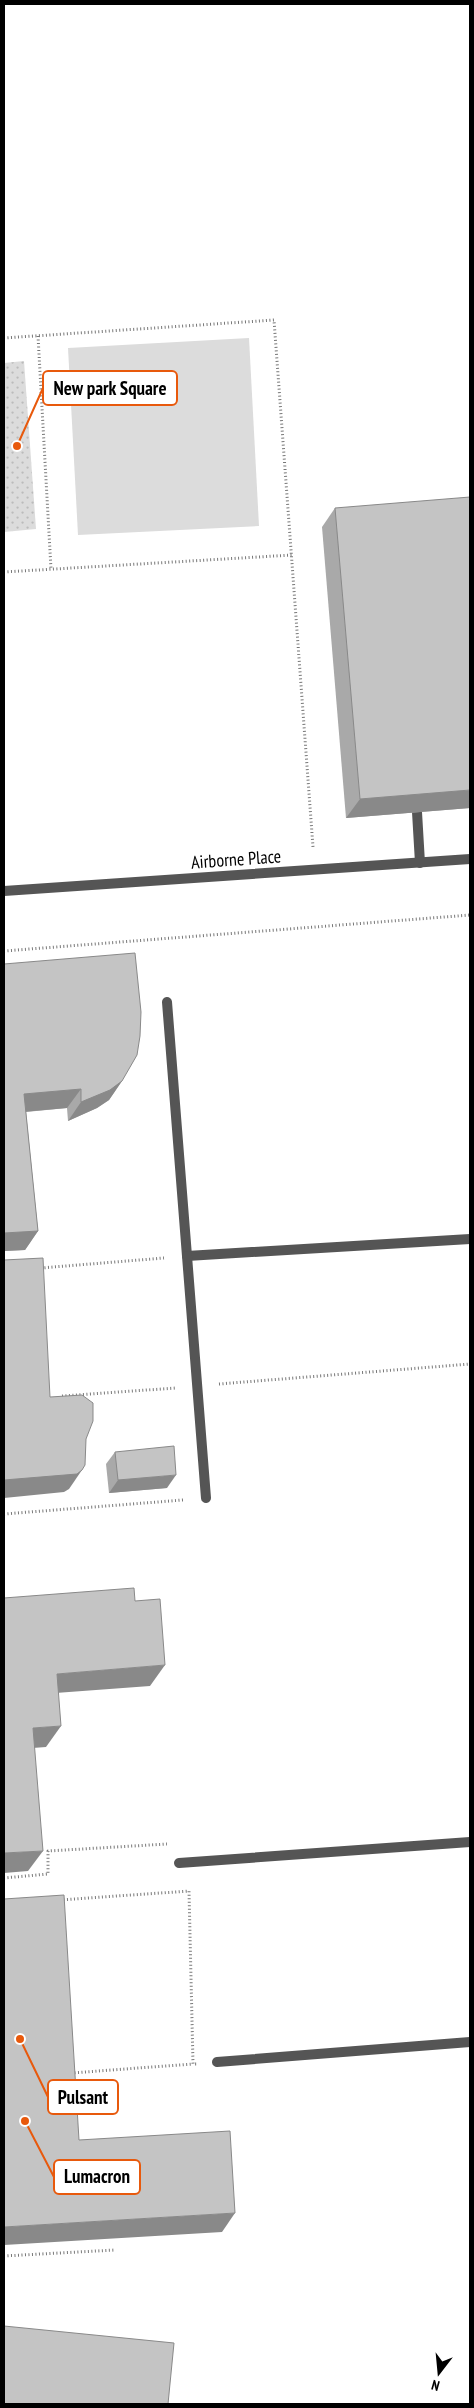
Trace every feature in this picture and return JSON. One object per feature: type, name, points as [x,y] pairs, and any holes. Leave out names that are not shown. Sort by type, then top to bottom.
[{"type":"street","points":[[417,812],[420,863]]},
{"type":"street","name":"Airborne Place","points":[[4,891],[470,860]]},
{"type":"street","points":[[167,1002],[206,1498]]},
{"type":"street","points":[[187,1256],[470,1239]]},
{"type":"street","points":[[179,1863],[470,1842]]},
{"type":"street","points":[[217,2062],[470,2042]]},
{"type":"path","points":[[4,338],[274,320],[315,870]]},
{"type":"path","points":[[38,336],[51,569]]},
{"type":"path","points":[[4,572],[292,555]]},
{"type":"path","points":[[4,951],[470,915]]},
{"type":"path","points":[[33,1269],[187,1256]]},
{"type":"path","points":[[55,1397],[470,1364]]},
{"type":"path","points":[[4,1514],[206,1498]]},
{"type":"path","points":[[4,1878],[48,1874],[48,1851],[169,1844]]},
{"type":"path","points":[[52,1900],[189,1891],[193,2064]]},
{"type":"path","points":[[70,2074],[217,2062]]},
{"type":"path","points":[[4,2256],[115,2250]]},
{"type":"shaded area","points":[[249,338],[259,526],[78,535],[68,348]]},
{"type":"shaded area","points":[[24,361],[36,529],[4,532],[4,363]]},
{"type":"building","points":[[470,497],[470,790],[360,799],[335,508]]},
{"type":"building","points":[[135,953],[141,1012],[137,1055],[122,1081],[110,1090],[81,1102],[81,1089],[24,1094],[38,1231],[4,1233],[4,964]]},
{"type":"building","points":[[43,1258],[50,1397],[82,1395],[93,1403],[93,1421],[86,1439],[85,1465],[77,1474],[4,1480],[4,1260]]},
{"type":"building","points":[[174,1446],[176,1475],[118,1480],[115,1452]]},
{"type":"building","points":[[134,1588],[135,1601],[160,1599],[165,1665],[57,1674],[61,1726],[33,1728],[43,1851],[4,1853],[4,1598]]},
{"type":"building","points":[[64,1895],[79,2140],[230,2131],[235,2213],[4,2227],[4,1899]]},
{"type":"building","points":[[4,2326],[174,2343],[168,2404],[4,2404]]},
{"type":"place","name":"New park Square","points":[[17,446]]},
{"type":"place","name":"Pulsant","points":[[20,2039]]},
{"type":"place","name":"Lumacron","points":[[25,2121]]}]
